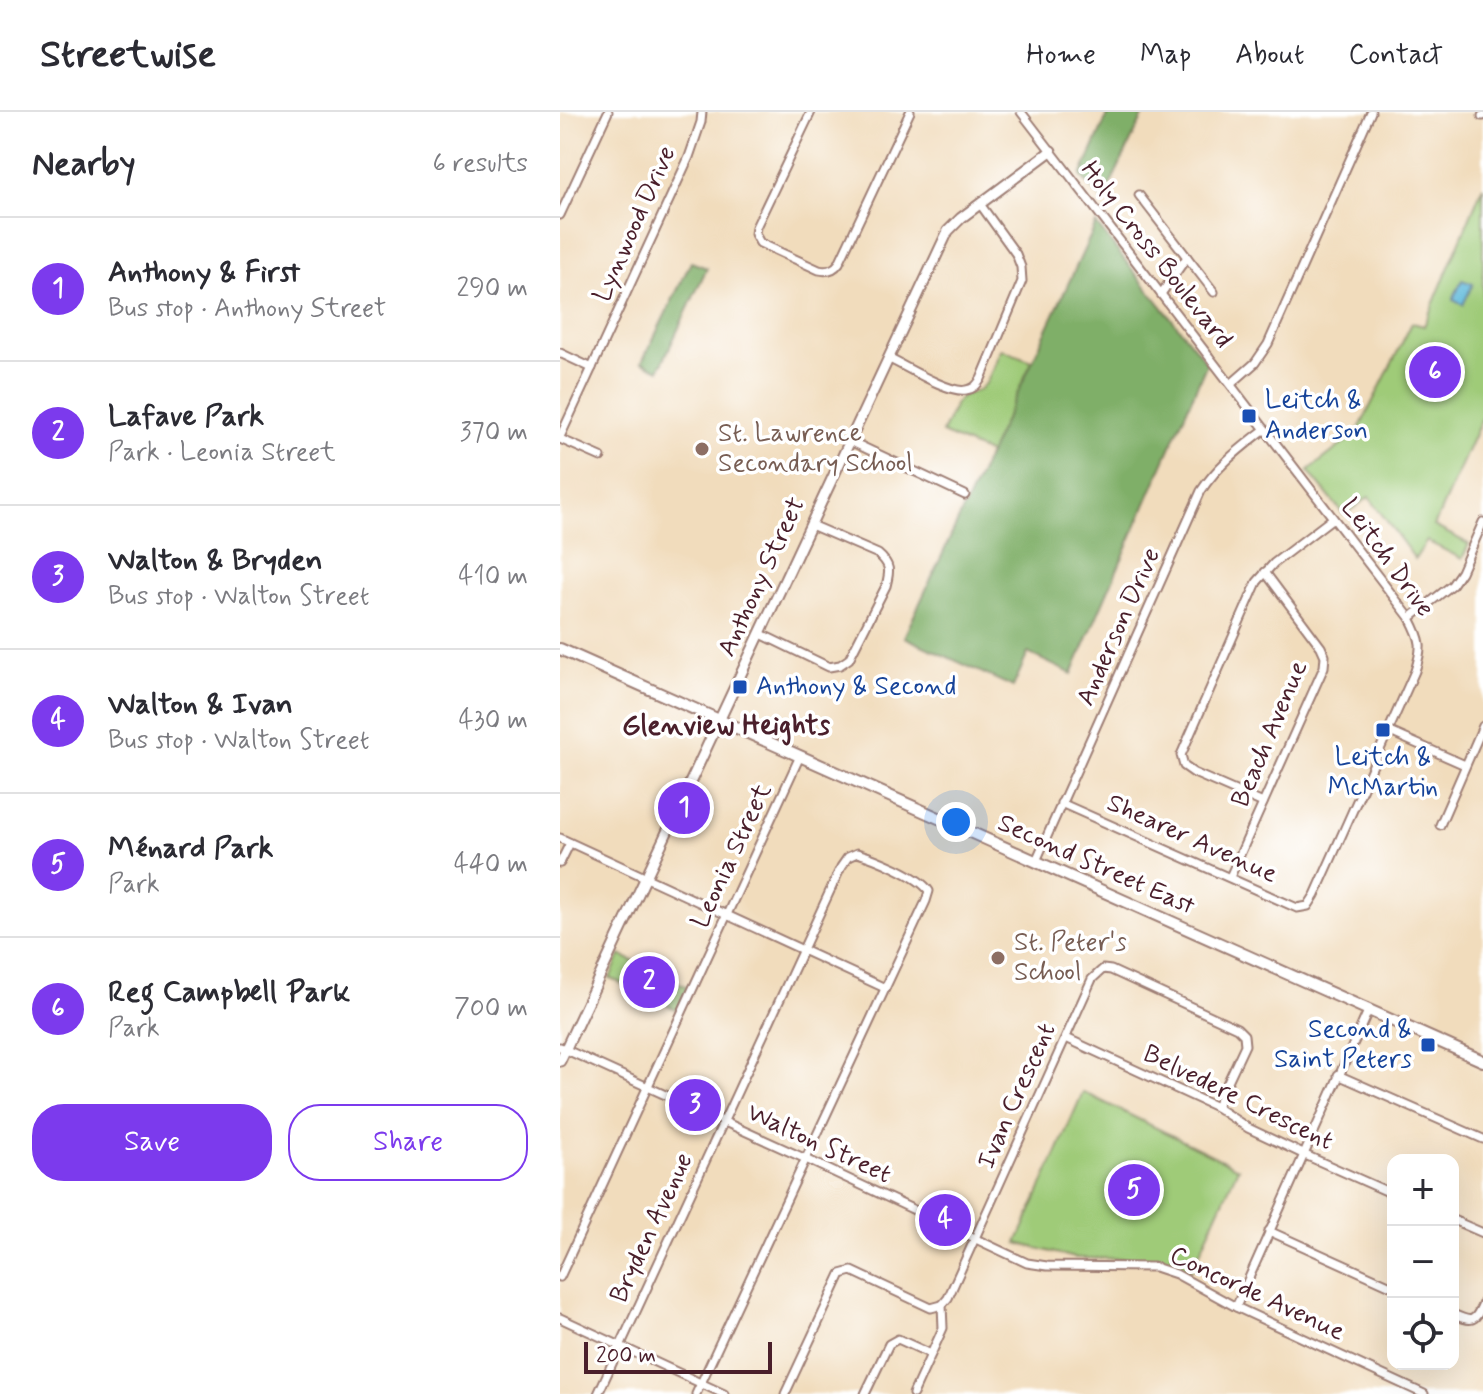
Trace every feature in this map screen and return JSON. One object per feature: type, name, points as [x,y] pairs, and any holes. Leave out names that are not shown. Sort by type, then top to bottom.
[{"type":"main road","name":"Second Street East","points":[[560,649],[1483,1061]]},
{"type":"street","points":[[560,215],[608,112]]},
{"type":"street","name":"Lynwood Drive","points":[[560,438],[689,157],[702,112]]},
{"type":"street","points":[[811,112],[755,236],[760,243],[821,271],[829,271],[839,263],[910,112]]},
{"type":"street","name":"Holy Cross Boulevard","points":[[1021,112],[1231,384]]},
{"type":"street","points":[[1231,384],[1260,358],[1268,344],[1371,112]]},
{"type":"street","name":"Anthony Street","points":[[560,1061],[563,1048],[761,634],[948,231],[1051,151]]},
{"type":"street","points":[[1139,195],[1214,292]]},
{"type":"street","points":[[888,358],[950,389],[963,391],[975,387],[981,379],[1022,281],[1016,254],[980,204]]},
{"type":"street","points":[[1161,294],[1187,257]]},
{"type":"street","points":[[560,353],[592,368]]},
{"type":"street","name":"Leitch Drive","points":[[1231,384],[1410,618],[1420,638],[1420,654],[1388,731],[1308,906]]},
{"type":"street","name":"Anderson Drive","points":[[1036,861],[1201,491],[1224,461],[1265,429]]},
{"type":"street","points":[[560,438],[601,457]]},
{"type":"street","points":[[850,441],[965,495]]},
{"type":"street","points":[[1263,803],[1194,773],[1184,766],[1181,755],[1257,582],[1274,563],[1333,518]]},
{"type":"street","points":[[1410,618],[1452,585],[1483,522]]},
{"type":"street","points":[[761,634],[829,667],[840,665],[849,659],[886,586],[889,573],[887,562],[878,554],[811,525]]},
{"type":"street","name":"Beach Avenue","points":[[1230,877],[1324,667],[1325,656],[1321,647],[1265,572]]},
{"type":"street","points":[[1440,825],[1483,726]]},
{"type":"street","points":[[1388,731],[1465,765]]},
{"type":"street","name":"Leonia Street","points":[[560,1277],[800,756]]},
{"type":"street","name":"Shearer Avenue","points":[[1061,803],[1297,908],[1308,906]]},
{"type":"street","points":[[560,838],[885,988],[696,1394]]},
{"type":"street","points":[[560,863],[570,843]]},
{"type":"street","name":"Bryden Avenue","points":[[598,1394],[841,867],[848,857],[857,853],[923,882],[929,891],[885,988]]},
{"type":"street","name":"Ivan Crescent","points":[[913,1394],[943,1328],[942,1305],[948,1298],[1092,979],[1103,969],[1223,1021],[1244,1035],[1245,1045],[1216,1107]]},
{"type":"street","points":[[1236,1307],[1368,1011]]},
{"type":"street","name":"Belvedere Crescent","points":[[1066,1038],[1216,1107],[1248,1128],[1387,1191]]},
{"type":"street","name":"Walton Street","points":[[563,1048],[975,1238]]},
{"type":"street","points":[[1338,1075],[1483,1139]]},
{"type":"street","points":[[1459,1223],[1483,1233]]},
{"type":"street","points":[[1269,1231],[1387,1284]]},
{"type":"street","name":"Concorde Avenue","points":[[975,1238],[1027,1263],[1155,1267],[1176,1274],[1236,1307],[1424,1394]]},
{"type":"street","points":[[785,1394],[841,1274],[852,1271],[931,1308],[942,1305]]},
{"type":"street","points":[[1459,1317],[1472,1320],[1477,1317],[1483,1303]]},
{"type":"street","points":[[560,1318],[724,1394]]},
{"type":"street","points":[[865,1394],[889,1344],[898,1339],[931,1354]]},
{"type":"green space","points":[[1109,112],[1145,112],[1103,200],[1081,176]]},
{"type":"green space","points":[[1483,186],[1483,416],[1434,526],[1469,544],[1462,559],[1427,541],[1415,559],[1369,497],[1344,515],[1308,471],[1357,433],[1412,323],[1424,326]]},
{"type":"green space","points":[[1096,224],[1207,363],[1072,674],[1028,653],[1013,687],[904,637]]},
{"type":"green space","points":[[691,262],[707,268],[659,370],[642,362]]},
{"type":"green space","points":[[1001,349],[1034,362],[990,454],[942,433],[956,402],[987,382]]},
{"type":"green space","points":[[620,955],[687,987],[677,1010],[610,978]]},
{"type":"green space","points":[[1083,1092],[1238,1168],[1192,1270],[1146,1259],[1075,1258],[1017,1243]]},
{"type":"water","points":[[1462,280],[1473,284],[1463,305],[1453,300]]},
{"type":"place","name":"Reg Campbell Park","points":[[1435,372]]},
{"type":"place","name":"Leitch & Anderson","points":[[1249,416]]},
{"type":"place","name":"St. Lawrence Secondary School","points":[[702,449]]},
{"type":"place","name":"Anthony & Second","points":[[740,687]]},
{"type":"place","name":"Leitch & McMartin","points":[[1383,730]]},
{"type":"place","name":"Anthony & First","points":[[684,808]]},
{"type":"place","name":"St. Peter's School","points":[[998,958]]},
{"type":"place","name":"Lafave Park","points":[[649,982]]},
{"type":"place","name":"Second & Saint Peters","points":[[1428,1045]]},
{"type":"place","name":"Walton & Bryden","points":[[695,1105]]},
{"type":"place","name":"Ménard Park","points":[[1134,1190]]},
{"type":"place","name":"Walton & Ivan","points":[[945,1220]]},
{"type":"district","name":"Glenview Heights","points":[[726,726]]}]
